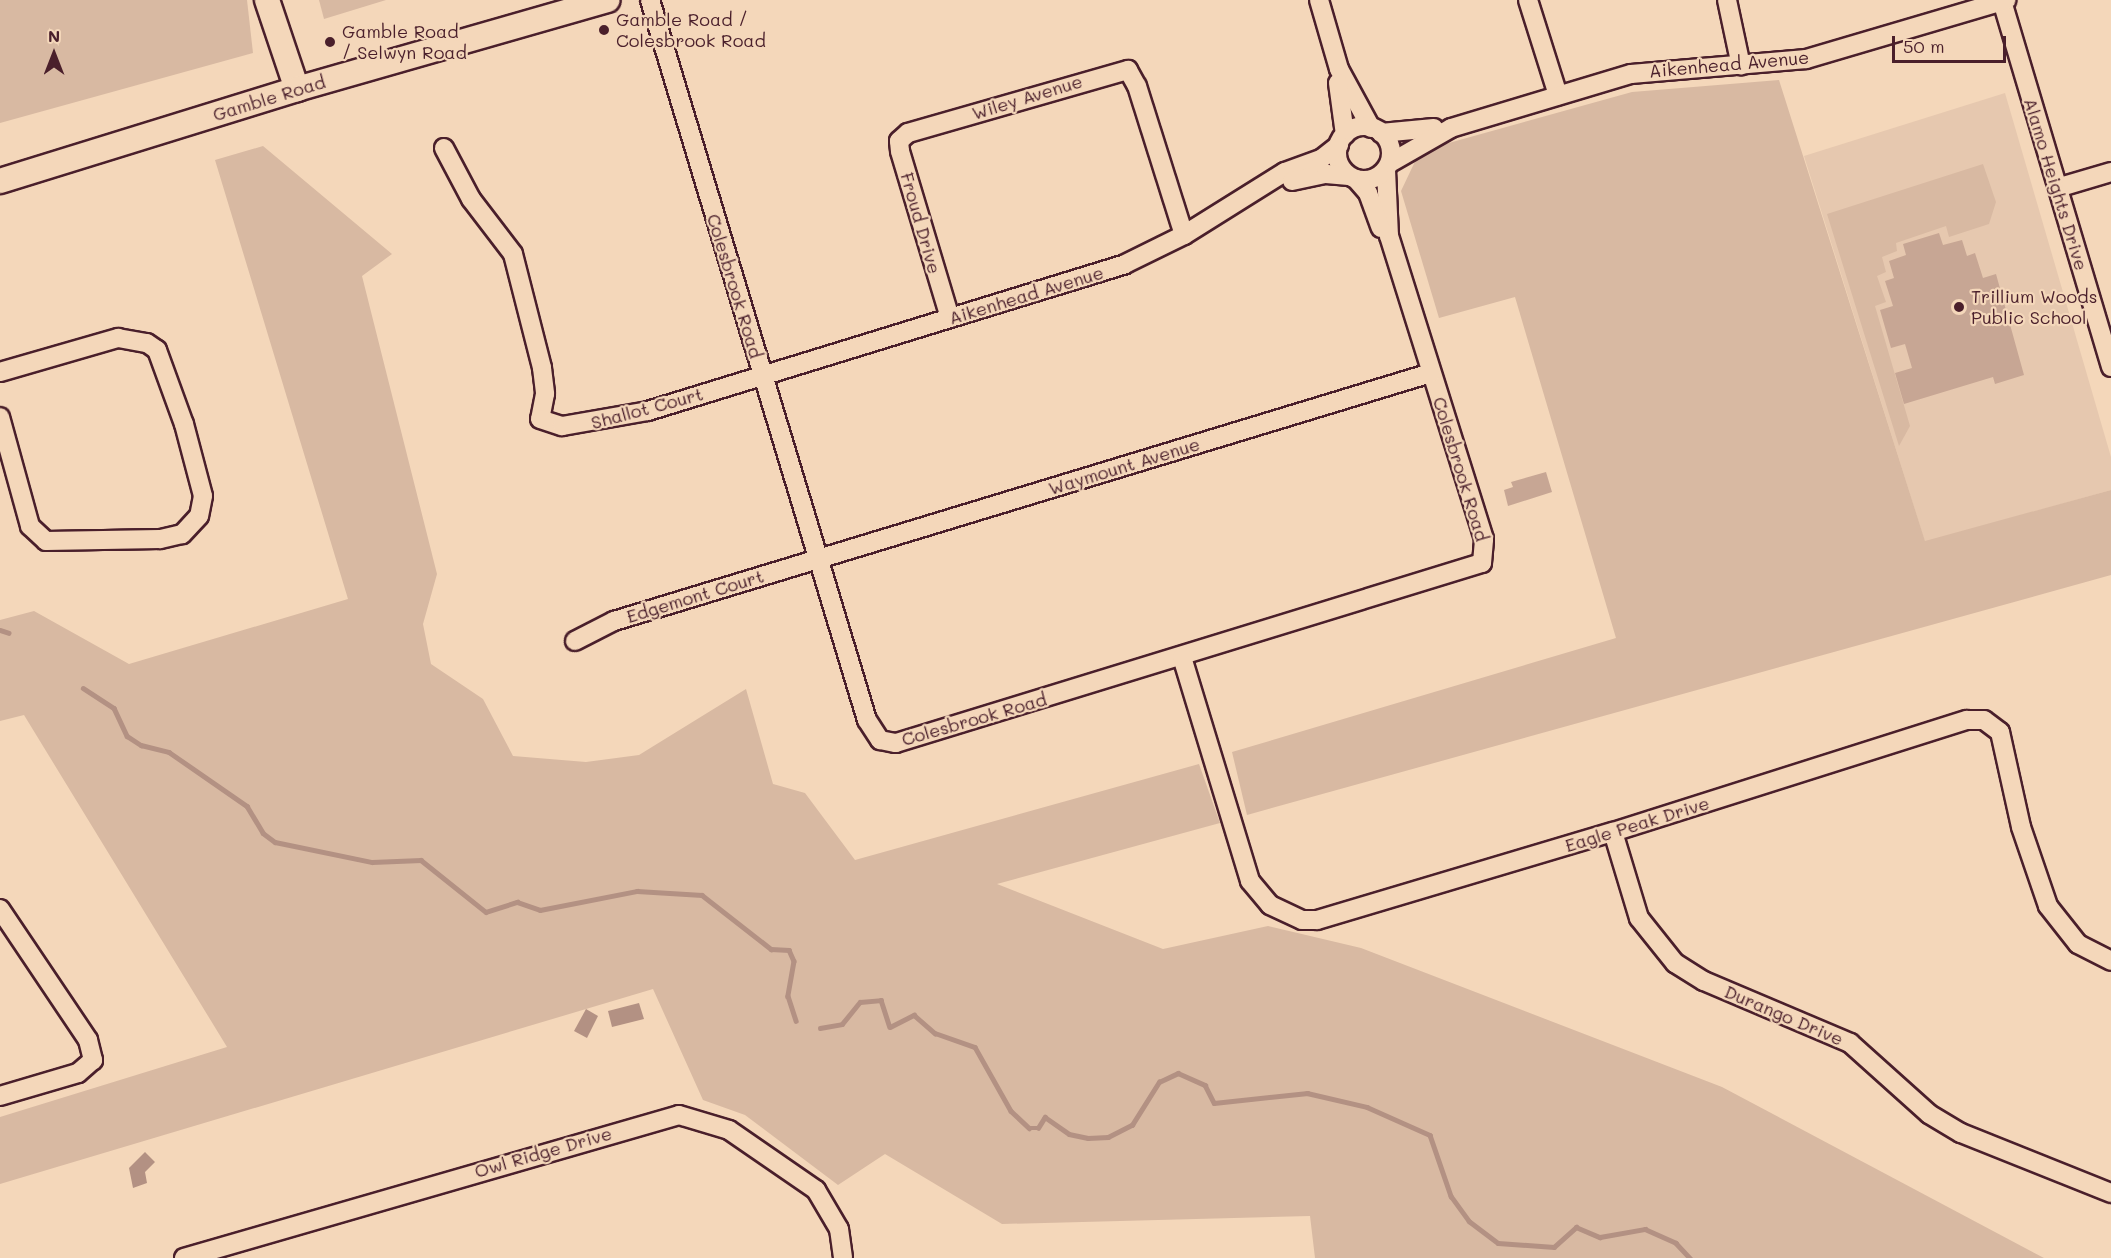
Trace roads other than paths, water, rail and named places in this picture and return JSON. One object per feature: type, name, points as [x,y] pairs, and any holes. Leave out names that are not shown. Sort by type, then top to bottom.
[{"type":"main road","points":[[267,0],[297,88]]},
{"type":"main road","name":"Gamble Road","points":[[0,181],[297,88],[608,0]]},
{"type":"street","name":"Colesbrook Road","points":[[650,0],[867,720],[880,740],[896,743],[1482,563],[1484,539],[1389,236],[1353,177]]},
{"type":"street","points":[[1319,0],[1339,69],[1342,140],[1339,161],[1353,177],[1373,179],[1388,166],[1390,147],[1376,130],[1339,69]]},
{"type":"street","points":[[1528,0],[1558,95]]},
{"type":"street","points":[[1727,0],[1741,66]]},
{"type":"street","name":"Aikenhead Avenue","points":[[1388,166],[1451,128],[1646,71],[1806,60],[2004,1]]},
{"type":"street","name":"Alamo Heights Drive","points":[[2004,1],[2111,367]]},
{"type":"street","name":"Wiley Avenue","points":[[908,133],[1118,70],[1128,70],[1137,86],[1184,235]]},
{"type":"street","points":[[1342,140],[1356,128],[1376,130]]},
{"type":"street","name":"Aikenhead Avenue","points":[[1376,130],[1451,128]]},
{"type":"street","name":"Froud Drive","points":[[908,133],[898,141],[900,151],[950,318]]},
{"type":"street","name":"Aikenhead Avenue","points":[[762,375],[1125,264],[1184,235],[1342,140]]},
{"type":"street","name":"Shallot Court","points":[[444,148],[471,199],[502,235],[521,274],[542,368],[545,394],[540,419],[562,426],[616,420],[762,375]]},
{"type":"street","name":"Colesbrook Road","points":[[1388,166],[1389,236]]},
{"type":"street","points":[[2057,188],[2111,172]]},
{"type":"street","name":"Aikenhead Avenue","points":[[1275,181],[1326,174],[1353,177]]},
{"type":"street","points":[[0,372],[118,338],[147,343],[157,350],[184,424],[203,496],[199,516],[182,534],[160,539],[46,542],[30,526],[0,417]]},
{"type":"street","name":"Waymount Avenue","points":[[817,559],[1431,373]]},
{"type":"street","name":"Edgemont Court","points":[[575,641],[615,621],[817,559]]},
{"type":"street","name":"Eagle Peak Drive","points":[[1182,657],[1251,881],[1258,894],[1287,915],[1317,920],[1613,832],[1967,720],[1984,720],[2000,732],[2020,827],[2048,906],[2078,944],[2111,961]]},
{"type":"street","name":"Durango Drive","points":[[1613,832],[1639,918],[1675,963],[1704,981],[1850,1043],[1929,1114],[1960,1133],[2111,1193]]},
{"type":"street","points":[[0,909],[88,1040],[93,1060],[78,1073],[0,1096]]},
{"type":"street","name":"Owl Ridge Drive","points":[[184,1258],[679,1115],[729,1130],[816,1190],[839,1229],[843,1258]]},
{"type":"waterway","points":[[0,630],[9,633]]},
{"type":"waterway","points":[[83,688],[114,708],[127,736],[141,745],[169,752],[247,806],[263,833],[275,842],[372,862],[421,860],[486,912],[517,902],[540,910],[637,891],[702,895],[771,949],[789,950],[794,961],[788,996],[796,1021]]},
{"type":"waterway","points":[[820,1028],[842,1024],[860,1002],[881,1000],[890,1027],[914,1015],[935,1033],[975,1047],[1011,1111],[1029,1128],[1038,1128],[1045,1117],[1069,1134],[1088,1138],[1108,1137],[1132,1125],[1159,1082],[1178,1073],[1205,1085],[1214,1103],[1307,1093],[1367,1107],[1430,1135],[1451,1196],[1469,1221],[1498,1243],[1554,1247],[1576,1227],[1600,1237],[1645,1229],[1676,1243],[1690,1258]]},
{"type":"place","name":"Gamble Road / Colesbrook Road","points":[[604,30]]},
{"type":"place","name":"Gamble Road / Selwyn Road","points":[[330,42]]},
{"type":"place","name":"Trillium Woods Public School","points":[[1959,307]]}]
